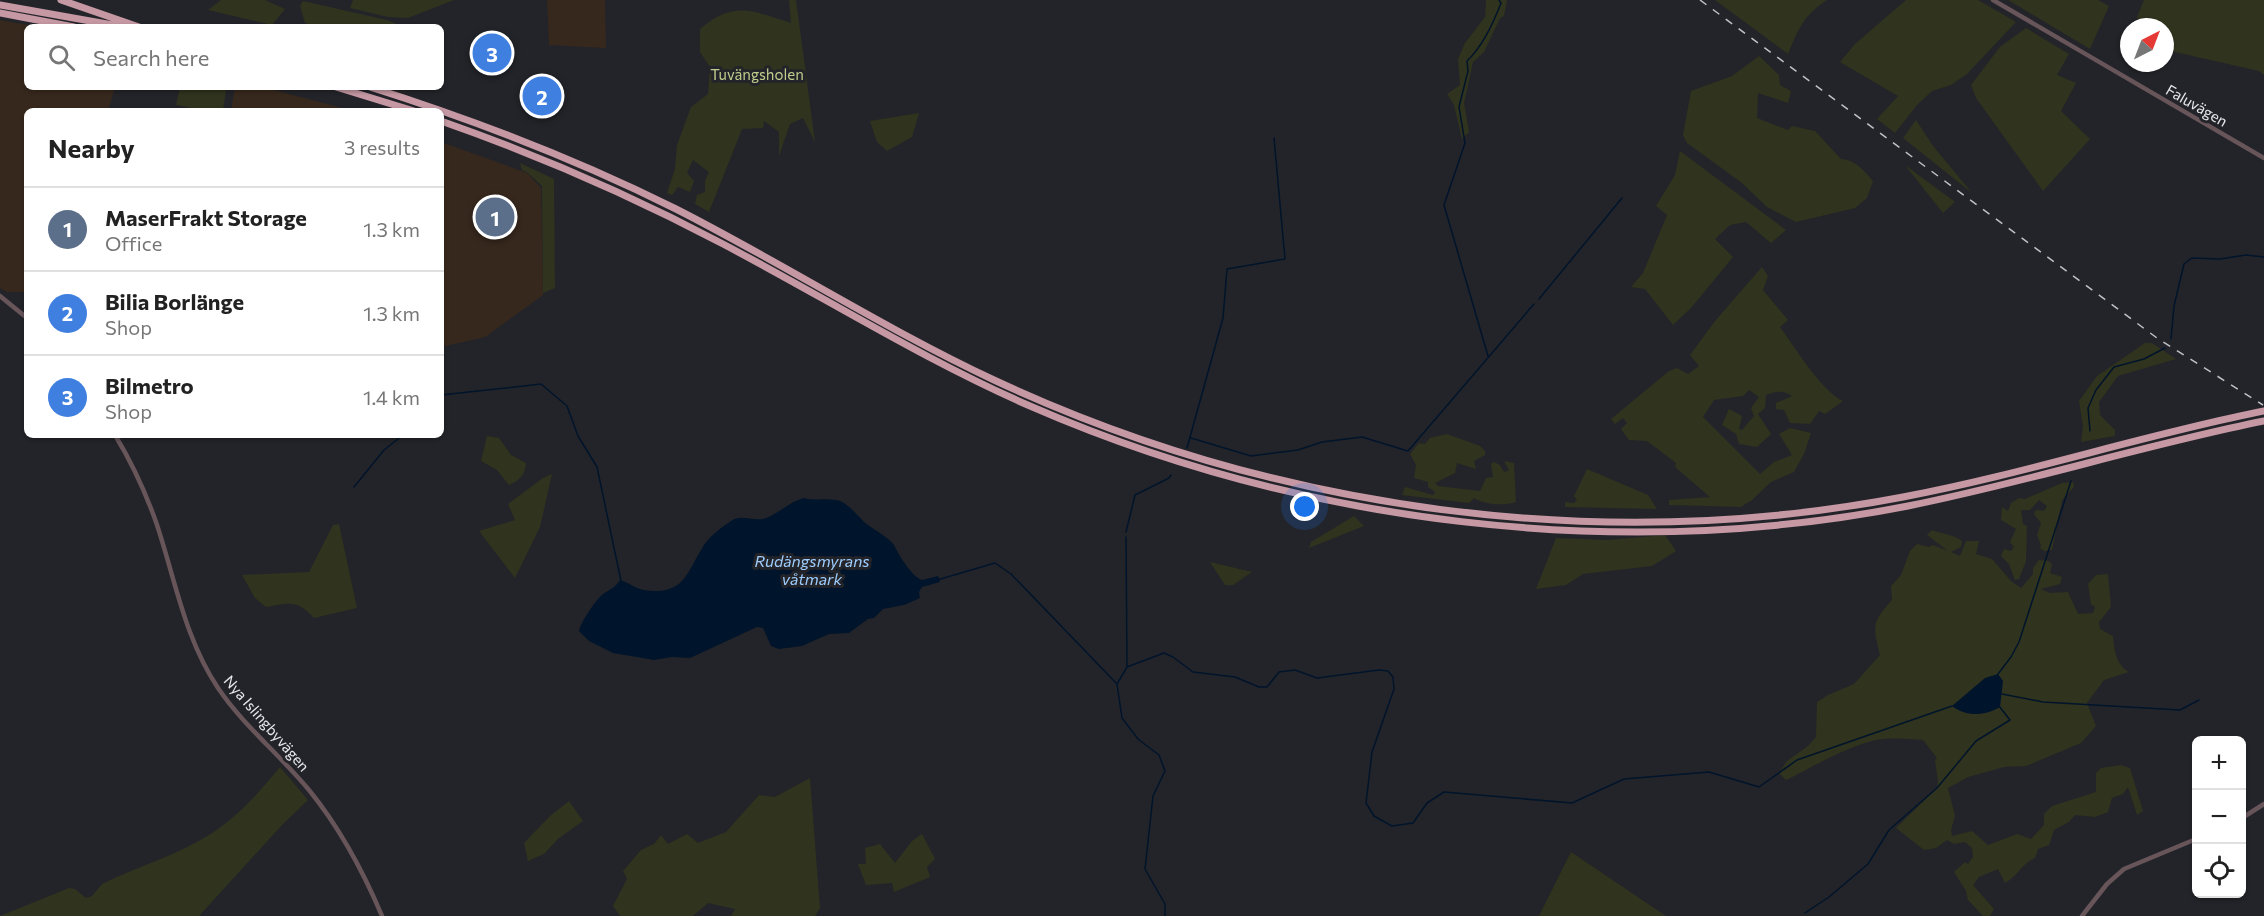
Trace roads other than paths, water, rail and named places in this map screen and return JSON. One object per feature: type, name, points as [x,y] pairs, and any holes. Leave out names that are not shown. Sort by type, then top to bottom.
[{"type":"highway","points":[[61,0],[130,24]]},
{"type":"highway","points":[[0,5],[107,24]]},
{"type":"highway","points":[[0,13],[58,24]]},
{"type":"highway","points":[[346,90],[404,108]]},
{"type":"highway","points":[[379,90],[431,108]]},
{"type":"highway","points":[[444,112],[498,131],[643,194],[728,236],[932,349],[1038,400],[1126,435],[1176,451],[1310,487],[1374,500],[1495,516],[1600,522],[1730,519],[1793,513],[1846,507],[1955,486],[2264,411]]},
{"type":"highway","points":[[444,122],[553,163],[658,211],[724,244],[949,368],[1034,408],[1123,443],[1204,469],[1306,496],[1370,509],[1492,525],[1599,531],[1672,531],[1796,522],[1905,507],[2264,421]]},
{"type":"street","name":"Faluvägen","points":[[1993,0],[2264,158]]},
{"type":"street","points":[[0,296],[24,316]]},
{"type":"street","name":"Nya Islingbyvägen","points":[[118,438],[133,464],[156,522],[193,641],[218,688],[308,789],[340,831],[382,916]]},
{"type":"street","points":[[2246,815],[2264,804]]},
{"type":"street","points":[[2082,916],[2107,884],[2124,869],[2192,841]]},
{"type":"water","name":"Rudängsmyrans våtmark","points":[[804,498],[841,501],[894,545],[906,565],[918,578],[922,580],[938,576],[940,582],[922,587],[919,592],[920,598],[904,605],[883,609],[874,618],[868,619],[849,633],[829,634],[802,646],[779,649],[771,646],[763,628],[757,627],[690,658],[672,657],[654,660],[613,653],[589,641],[579,631],[596,601],[620,580],[644,590],[658,591],[676,586],[688,573],[707,542],[731,521],[738,518],[763,519]]},
{"type":"water","points":[[1998,674],[2003,681],[2000,707],[1988,712],[1969,714],[1952,706],[1985,678]]},
{"type":"waterway","points":[[1488,356],[1444,205],[1465,143],[1459,107],[1468,71],[1467,61],[1478,49],[1495,19],[1501,3],[1499,0]]},
{"type":"waterway","points":[[1187,448],[1223,318],[1227,269],[1285,259],[1274,138]]},
{"type":"waterway","points":[[1539,299],[1622,198]]},
{"type":"waterway","points":[[2171,339],[2174,306],[2184,264],[2192,258],[2220,259],[2246,255],[2264,257]]},
{"type":"waterway","points":[[1191,438],[1251,456],[1298,450],[1322,442],[1362,437],[1408,451],[1534,304]]},
{"type":"waterway","points":[[2090,431],[2088,408],[2096,390],[2114,367],[2144,359],[2165,348]]},
{"type":"waterway","points":[[444,395],[541,384],[567,406],[578,436],[597,467],[621,581]]},
{"type":"waterway","points":[[354,487],[384,450],[399,438]]},
{"type":"waterway","points":[[1126,532],[1135,495],[1171,475]]},
{"type":"waterway","points":[[1998,674],[2019,642],[2071,481]]},
{"type":"waterway","points":[[1117,684],[1127,667],[1126,537]]},
{"type":"waterway","points":[[937,580],[995,563],[1011,574],[1117,684]]},
{"type":"waterway","points":[[1127,667],[1164,653],[1193,672],[1235,677],[1259,687],[1267,687],[1279,672],[1295,670],[1317,678],[1379,670],[1388,671],[1393,677],[1394,689],[1372,752],[1366,803],[1374,816],[1392,826],[1413,823],[1427,803],[1444,792],[1572,803],[1624,779],[1709,772],[1759,787],[1797,760],[1952,706]]},
{"type":"waterway","points":[[1117,684],[1122,718],[1138,739],[1159,755],[1165,771],[1153,796],[1145,869],[1165,904],[1165,916]]},
{"type":"waterway","points":[[2002,694],[2043,702],[2180,710],[2199,700]]},
{"type":"waterway","points":[[1805,913],[1829,897],[1868,864],[1889,830],[1937,788],[1976,741],[2010,720],[1999,706]]},
{"type":"railway","points":[[1700,0],[2157,338],[2263,405]]},
{"type":"place","name":"Bilmetro","points":[[492,53]]},
{"type":"place","name":"Bilia Borlänge","points":[[542,96]]},
{"type":"place","name":"MaserFrakt Storage","points":[[495,217]]},
{"type":"park label","name":"Tuvängsholen","points":[[757,74]]}]
